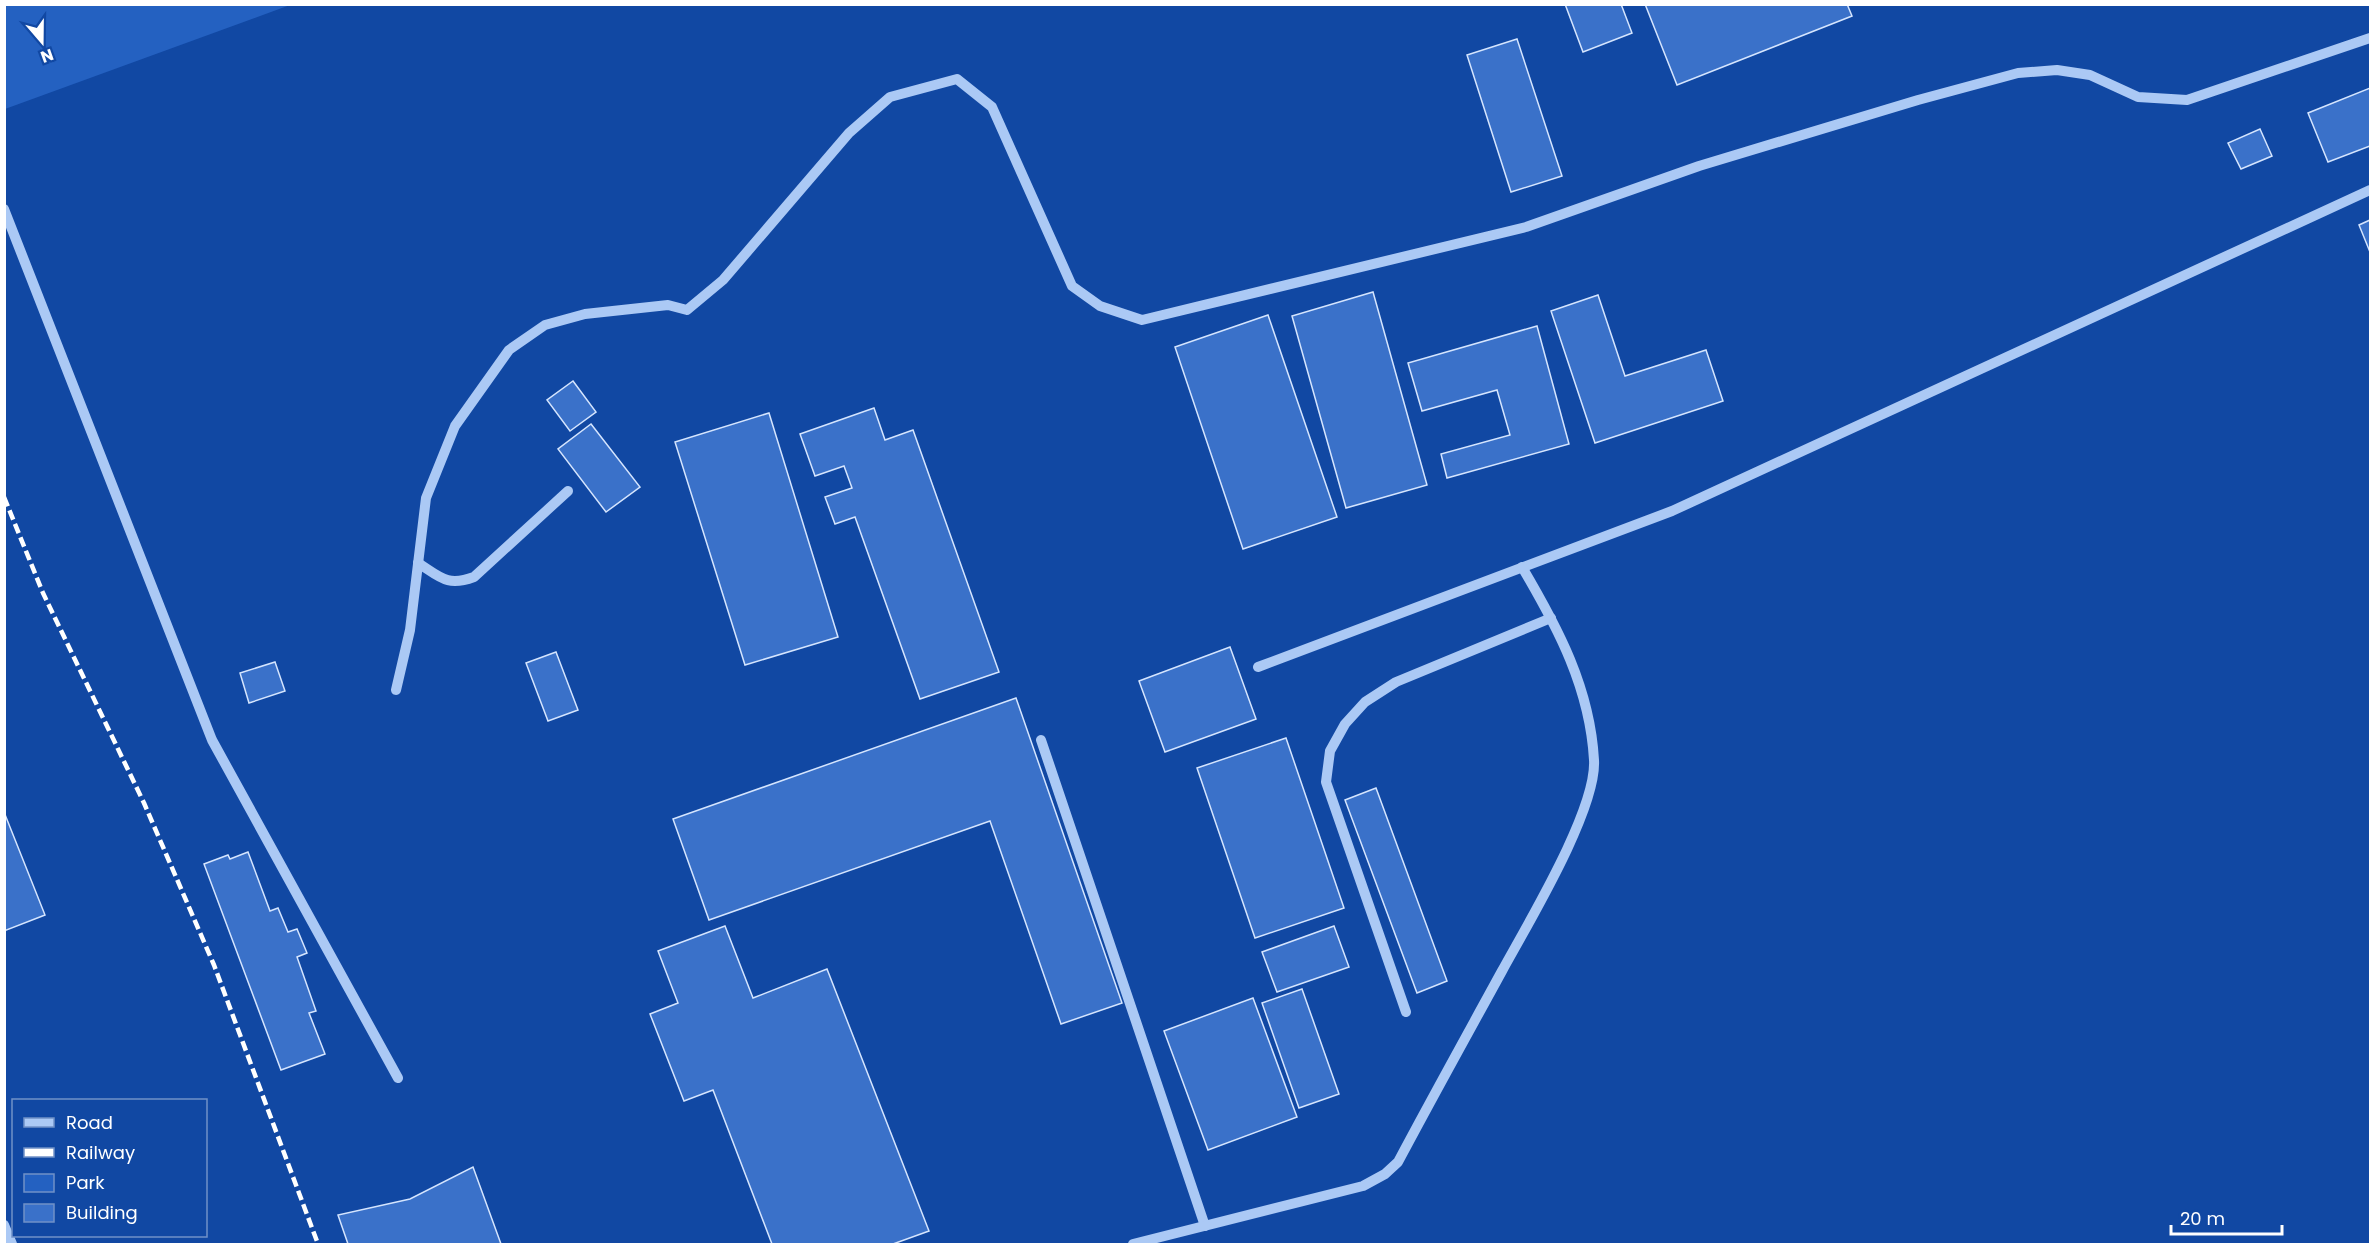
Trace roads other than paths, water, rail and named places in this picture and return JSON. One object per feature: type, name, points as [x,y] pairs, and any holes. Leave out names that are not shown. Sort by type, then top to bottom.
[{"type":"lane","points":[[396,690],[410,630],[426,498],[455,426],[509,350],[545,325],[585,314],[668,305],[687,310],[723,280],[849,133],[890,97],[957,79],[992,108],[1072,286],[1100,306],[1142,320],[1526,227],[1700,166],[1918,100],[2018,73],[2057,70],[2090,75],[2138,97],[2187,100],[2370,38]]},
{"type":"lane","points":[[1258,667],[1672,511],[2370,190]]},
{"type":"lane","points":[[4,209],[212,740],[398,1078]]},
{"type":"lane","points":[[418,563],[448,582],[458,583],[474,577],[568,491]]},
{"type":"lane","points":[[1133,1245],[1363,1186],[1385,1174],[1398,1162],[1548,887],[1586,804],[1594,763],[1580,682],[1551,618],[1522,567]]},
{"type":"lane","points":[[1406,1012],[1326,782],[1330,751],[1345,724],[1365,702],[1396,682],[1551,618]]},
{"type":"lane","points":[[1041,740],[1205,1226]]},
{"type":"lane","points":[[4,1226],[12,1245]]},
{"type":"railway","points":[[4,497],[43,593],[144,803],[214,965],[318,1244]]}]
